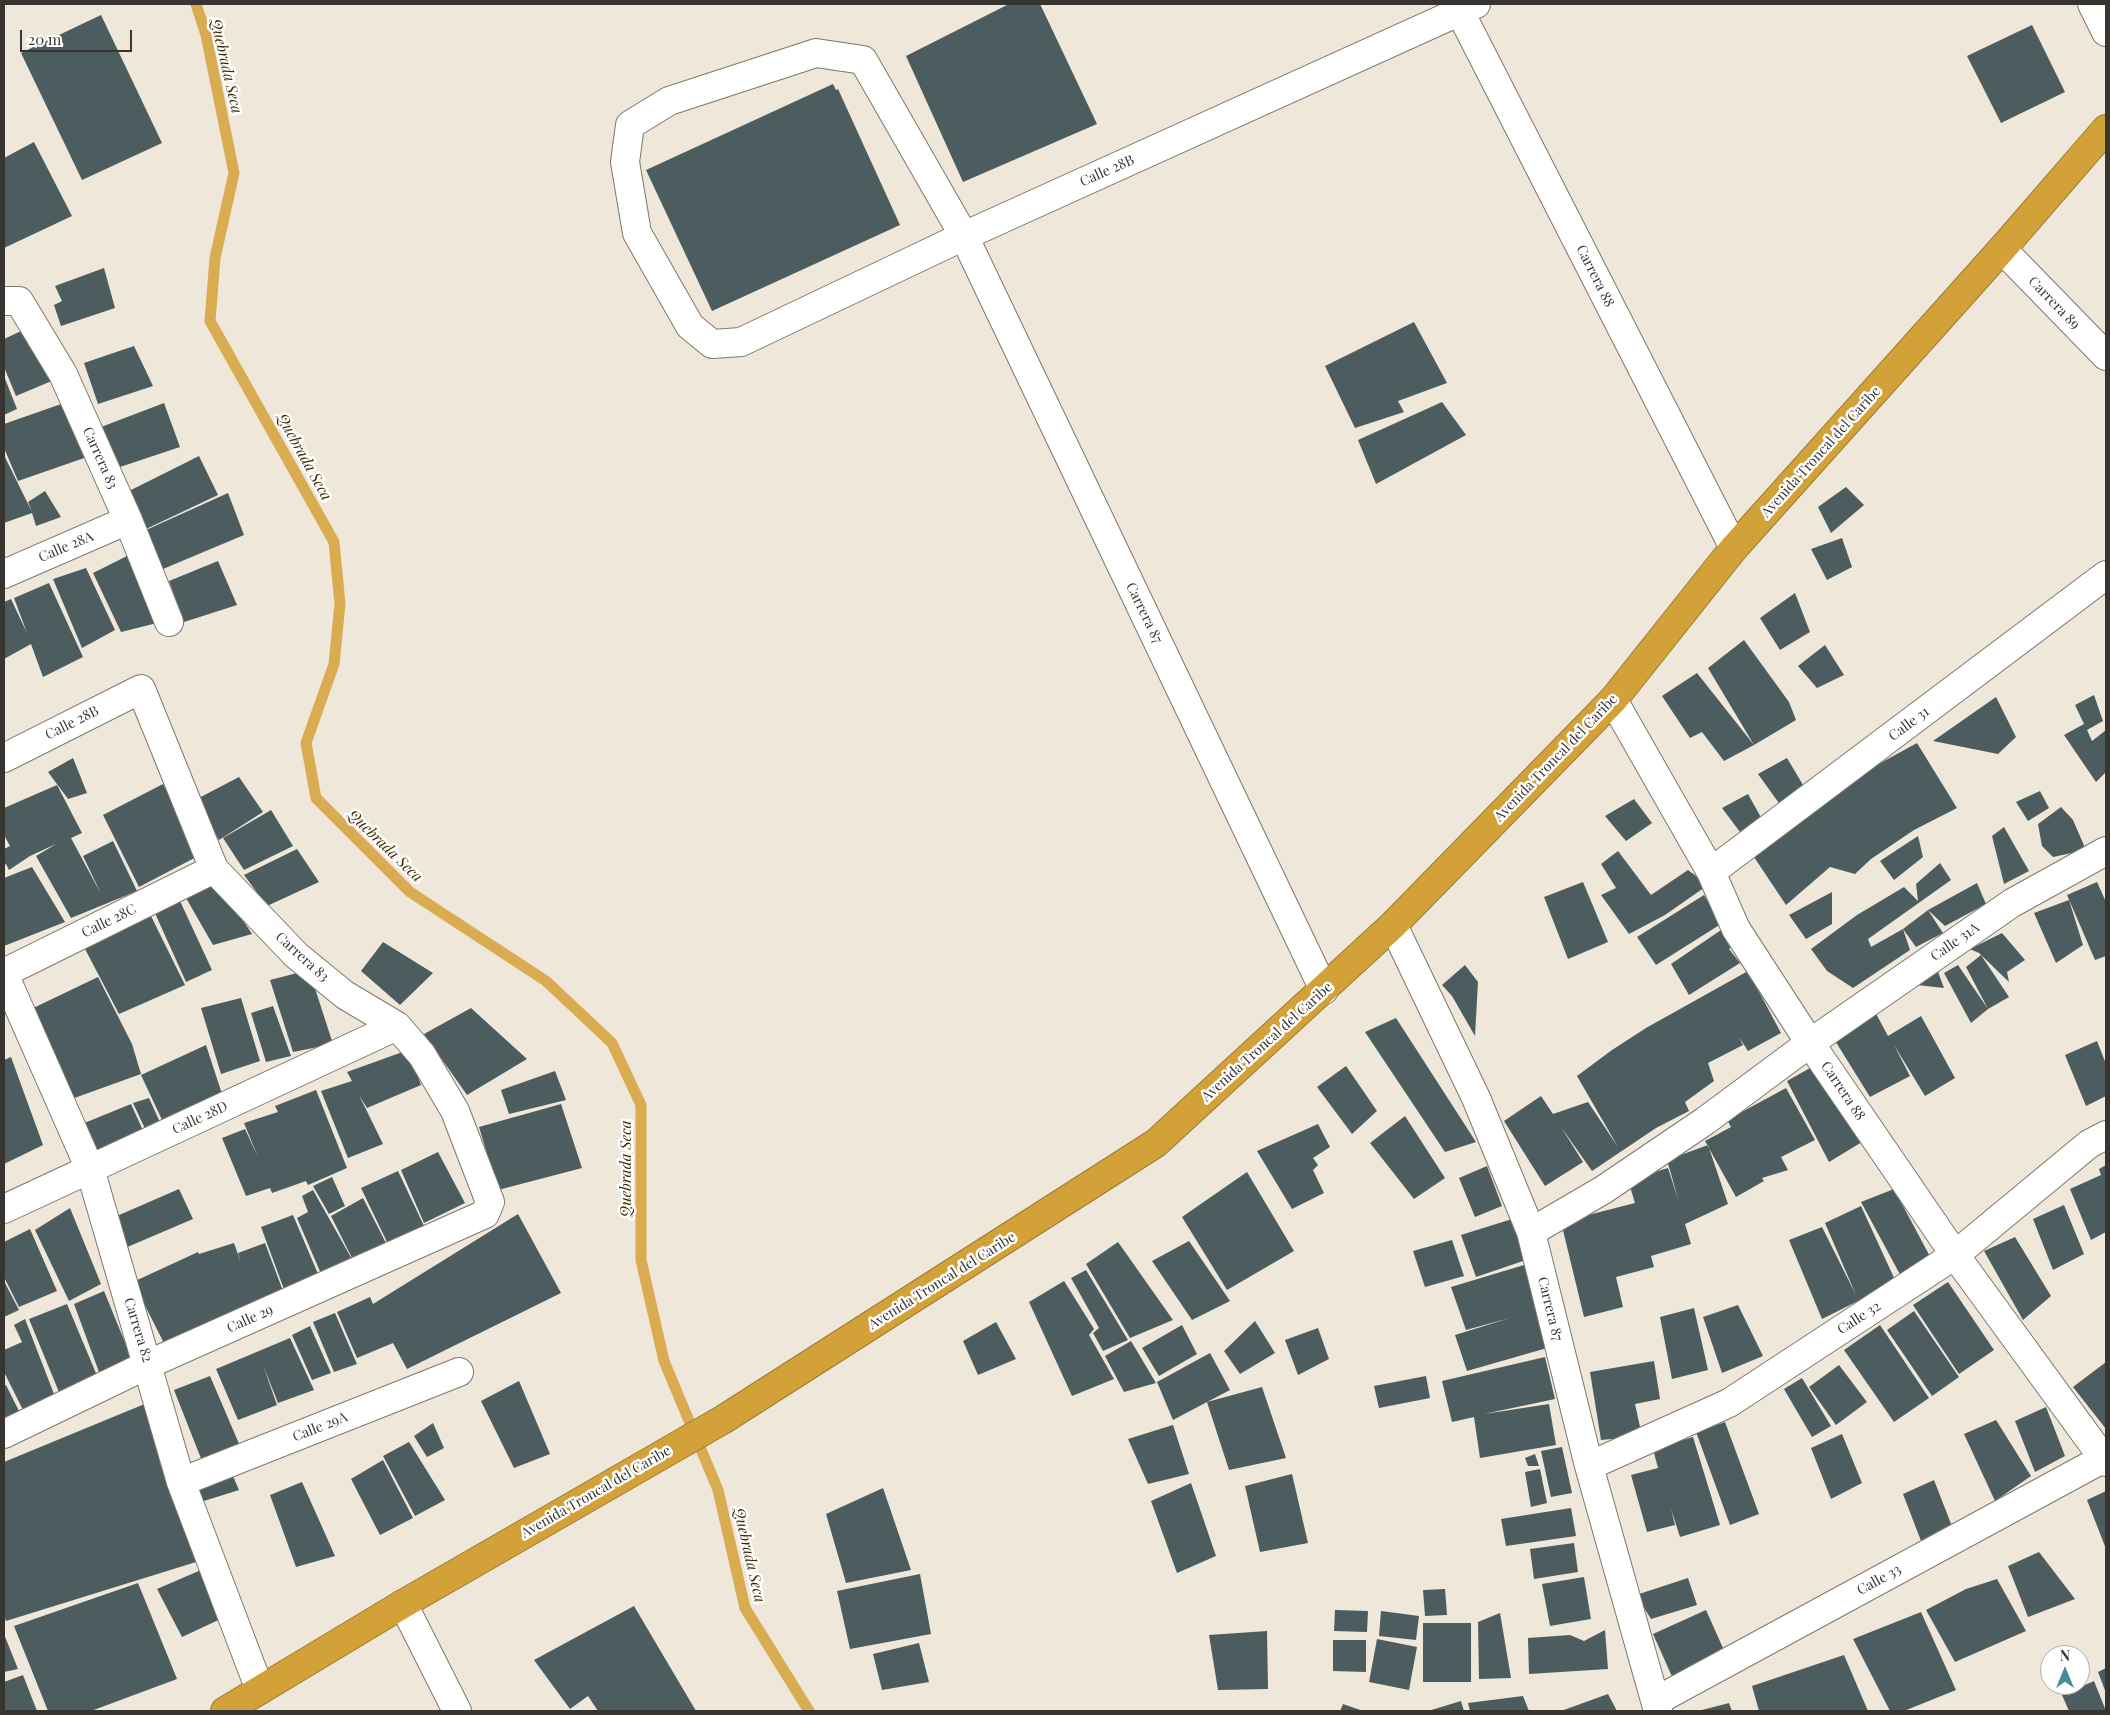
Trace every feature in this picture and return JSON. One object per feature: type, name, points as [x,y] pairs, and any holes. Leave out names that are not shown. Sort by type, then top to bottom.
[{"type":"highway","name":"Avenida Troncal del Caribe","points":[[225,1711],[403,1604],[724,1419],[1156,1143],[1393,925],[1613,700],[1734,548],[2002,249],[2106,129]]},
{"type":"street","points":[[2092,4],[2106,32]]},
{"type":"street","name":"Calle 28B","points":[[741,342],[964,236],[1464,6]]},
{"type":"street","name":"Carrera 88","points":[[1464,6],[1734,548]]},
{"type":"street","name":"Carrera 87","points":[[741,342],[712,344],[690,326],[637,233],[625,162],[630,124],[669,101],[816,53],[864,60],[964,236],[1324,990]]},
{"type":"street","name":"Carrera 89","points":[[2002,249],[2106,356]]},
{"type":"street","name":"Carrera 83","points":[[11,301],[63,374],[128,520],[169,622]]},
{"type":"street","name":"Calle 28A","points":[[4,574],[128,520]]},
{"type":"street","name":"Calle 31","points":[[1711,872],[2106,574]]},
{"type":"street","name":"Calle 28B","points":[[4,758],[141,689]]},
{"type":"street","name":"Carrera 83","points":[[141,689],[214,869],[296,956],[345,995],[397,1026],[422,1055],[455,1111],[490,1202]]},
{"type":"street","name":"Carrera 88","points":[[1613,700],[1711,872],[1736,929],[1810,1043],[1955,1255],[2105,1459]]},
{"type":"street","name":"Calle 31A","points":[[1531,1232],[1611,1185],[1705,1120],[1810,1043],[2012,903],[2106,851]]},
{"type":"street","name":"Calle 28C","points":[[4,974],[214,869]]},
{"type":"street","name":"Carrera 87","points":[[1393,925],[1476,1098],[1531,1232],[1589,1466],[1657,1706]]},
{"type":"street","name":"Carrera 82","points":[[4,974],[90,1169],[149,1364],[181,1482],[260,1690]]},
{"type":"street","name":"Calle 28D","points":[[4,1209],[397,1026]]},
{"type":"street","name":"Calle 32","points":[[1589,1466],[1729,1403],[1955,1255],[2089,1144],[2106,1135]]},
{"type":"street","name":"Calle 29","points":[[4,1434],[149,1364],[485,1214],[490,1202]]},
{"type":"street","name":"Calle 29A","points":[[181,1482],[458,1372]]},
{"type":"street","name":"Calle 33","points":[[1657,1706],[2105,1459]]},
{"type":"street","points":[[403,1604],[457,1711]]},
{"type":"building","points":[[1009,4],[1040,4],[1097,124],[963,182],[906,56]]},
{"type":"building","points":[[101,15],[162,143],[82,180],[21,53]]},
{"type":"building","points":[[2032,25],[2065,92],[2001,123],[1967,56]]},
{"type":"building","points":[[833,84],[836,90],[838,89],[900,225],[712,311],[646,170]]},
{"type":"building","points":[[34,142],[72,216],[4,248],[4,158]]},
{"type":"building","points":[[104,268],[115,308],[61,326],[54,305],[62,301],[55,286]]},
{"type":"building","points":[[1414,322],[1447,383],[1398,401],[1404,412],[1355,428],[1325,366]]},
{"type":"building","points":[[32,326],[54,380],[16,396],[4,367],[4,339]]},
{"type":"building","points":[[134,346],[153,386],[98,404],[84,363]]},
{"type":"building","points":[[4,376],[17,409],[4,415]]},
{"type":"building","points":[[1442,402],[1466,435],[1376,484],[1358,440]]},
{"type":"building","points":[[64,403],[87,457],[18,481],[4,448],[4,424]]},
{"type":"building","points":[[164,403],[180,447],[117,468],[101,427]]},
{"type":"building","points":[[4,455],[32,512],[28,502],[45,491],[61,517],[36,526],[32,513],[4,523]]},
{"type":"building","points":[[199,456],[218,495],[146,529],[127,492]]},
{"type":"building","points":[[1846,487],[1864,505],[1831,533],[1818,507]]},
{"type":"building","points":[[228,493],[244,535],[163,569],[146,530]]},
{"type":"building","points":[[1842,538],[1852,567],[1827,580],[1811,549]]},
{"type":"building","points":[[135,552],[161,622],[121,632],[93,573]]},
{"type":"building","points":[[218,561],[237,605],[184,622],[169,581]]},
{"type":"building","points":[[86,568],[115,630],[82,648],[53,579]]},
{"type":"building","points":[[49,583],[83,657],[43,677],[31,644],[4,659],[4,602],[11,599],[27,633],[14,598]]},
{"type":"building","points":[[1795,593],[1810,632],[1780,650],[1760,618]]},
{"type":"building","points":[[1744,640],[1789,702],[1796,720],[1754,745],[1708,668]]},
{"type":"building","points":[[1825,645],[1844,675],[1817,688],[1798,666]]},
{"type":"building","points":[[1697,673],[1754,745],[1724,761],[1702,732],[1690,738],[1662,696]]},
{"type":"building","points":[[2094,695],[2103,721],[2087,730],[2092,741],[2106,730],[2106,772],[2096,782],[2064,735],[2084,724],[2075,705]]},
{"type":"building","points":[[1996,697],[2016,737],[1998,754],[1933,741]]},
{"type":"building","points":[[1917,743],[1957,808],[1914,830],[1871,859],[1855,874],[1830,867],[1786,905],[1750,851],[1834,797],[1875,766]]},
{"type":"building","points":[[73,758],[87,793],[68,799],[48,772]]},
{"type":"building","points":[[1787,758],[1806,790],[1786,813],[1758,774]]},
{"type":"building","points":[[239,777],[263,812],[219,840],[195,800]]},
{"type":"building","points":[[163,784],[202,854],[139,887],[103,815]]},
{"type":"building","points":[[57,785],[82,833],[71,838],[101,894],[83,856],[113,841],[137,891],[71,918],[36,856],[56,844],[30,856],[9,870],[6,864],[4,865],[4,849],[10,846],[4,835],[4,808]]},
{"type":"building","points":[[2040,791],[2049,808],[2028,821],[2016,802]]},
{"type":"building","points":[[1748,794],[1763,821],[1743,836],[1722,808]]},
{"type":"building","points":[[1634,799],[1652,823],[1626,841],[1605,816]]},
{"type":"building","points":[[2061,807],[2073,820],[2086,850],[2053,857],[2042,846],[2038,824]]},
{"type":"building","points":[[271,810],[293,846],[244,870],[223,838]]},
{"type":"building","points":[[2004,827],[2029,871],[2004,884],[1992,836]]},
{"type":"building","points":[[1918,836],[1923,857],[1894,880],[1880,861]]},
{"type":"building","points":[[297,849],[319,882],[267,906],[244,875]]},
{"type":"building","points":[[1618,851],[1651,895],[1688,870],[1708,885],[1665,915],[1629,934],[1601,895],[1616,888],[1601,864]]},
{"type":"building","points":[[1940,863],[1951,880],[1868,939],[1871,947],[1903,929],[1910,950],[1853,988],[1827,971],[1811,949],[1857,915],[1904,887],[1918,901],[1916,884]]},
{"type":"building","points":[[32,867],[65,922],[4,946],[4,878]]},
{"type":"building","points":[[218,882],[252,934],[213,945],[186,898]]},
{"type":"building","points":[[1583,882],[1608,942],[1568,959],[1544,897]]},
{"type":"building","points":[[2097,882],[2106,902],[2106,956],[2095,960],[2067,895]]},
{"type":"building","points":[[1977,883],[1986,904],[1945,926],[1928,910]]},
{"type":"building","points":[[1832,892],[1832,924],[1806,939],[1789,915]]},
{"type":"building","points":[[1704,895],[1721,924],[1656,965],[1637,937]]},
{"type":"building","points":[[2069,900],[2083,945],[2056,963],[2034,913]]},
{"type":"building","points":[[180,901],[212,970],[186,982],[154,911]]},
{"type":"building","points":[[1928,910],[1943,933],[1916,947],[1903,929]]},
{"type":"building","points":[[150,914],[185,985],[119,1014],[84,947]]},
{"type":"building","points":[[1724,928],[1736,942],[1729,949],[1740,963],[1689,995],[1671,964]]},
{"type":"building","points":[[2002,933],[2025,960],[2007,972],[2009,982],[1979,953],[1970,949]]},
{"type":"building","points":[[383,942],[433,973],[400,1005],[361,971]]},
{"type":"building","points":[[1981,955],[2009,997],[1988,1009],[1966,967]]},
{"type":"building","points":[[1465,965],[1478,982],[1475,1036],[1452,996],[1442,985]]},
{"type":"building","points":[[1958,965],[1988,1009],[1971,1023],[1944,973]]},
{"type":"building","points":[[1937,969],[1944,988],[1908,984]]},
{"type":"building","points":[[309,970],[333,1044],[293,1052],[270,980]]},
{"type":"building","points":[[1748,971],[1781,1033],[1748,1051],[1739,1037],[1743,1045],[1708,1063],[1714,1081],[1685,1102],[1689,1111],[1656,1128],[1592,1171],[1561,1127],[1583,1162],[1545,1186],[1504,1121],[1541,1096],[1553,1114],[1588,1102],[1618,1147],[1577,1076],[1646,1028]]},
{"type":"building","points":[[98,977],[132,1044],[141,1074],[66,1101],[27,1011]]},
{"type":"building","points":[[241,998],[260,1061],[221,1074],[201,1008]]},
{"type":"building","points":[[273,1006],[291,1056],[266,1062],[251,1013]]},
{"type":"building","points":[[471,1008],[527,1059],[467,1095],[424,1034]]},
{"type":"building","points":[[1873,1008],[1888,1036],[1921,1016],[1955,1078],[1925,1096],[1894,1045],[1910,1076],[1870,1097],[1829,1031]]},
{"type":"building","points":[[1396,1018],[1476,1142],[1445,1152],[1365,1032]]},
{"type":"building","points":[[2097,1041],[2106,1064],[2106,1096],[2086,1106],[2065,1055]]},
{"type":"building","points":[[206,1045],[223,1097],[163,1122],[141,1075]]},
{"type":"building","points":[[408,1050],[421,1085],[367,1108],[359,1095],[383,1144],[348,1158],[321,1091],[352,1081],[347,1072]]},
{"type":"building","points":[[11,1057],[43,1145],[4,1164],[4,1060]]},
{"type":"building","points":[[1819,1063],[1862,1142],[1829,1162],[1787,1081]]},
{"type":"building","points":[[1346,1066],[1377,1111],[1352,1134],[1317,1087]]},
{"type":"building","points":[[555,1071],[566,1100],[509,1114],[501,1090]]},
{"type":"building","points":[[1786,1088],[1815,1140],[1781,1157],[1788,1170],[1762,1178],[1764,1181],[1736,1197],[1705,1141],[1731,1127],[1727,1120]]},
{"type":"building","points":[[316,1090],[347,1168],[308,1185],[306,1181],[272,1193],[270,1188],[246,1196],[222,1138],[245,1129],[258,1157],[244,1123],[278,1112],[275,1106]]},
{"type":"building","points":[[149,1098],[163,1129],[147,1133],[133,1103]]},
{"type":"building","points":[[131,1104],[146,1137],[95,1160],[77,1126]]},
{"type":"building","points":[[561,1104],[582,1168],[498,1190],[479,1127]]},
{"type":"building","points":[[1405,1116],[1445,1178],[1414,1199],[1370,1143]]},
{"type":"building","points":[[1318,1124],[1330,1147],[1313,1158],[1318,1165],[1313,1170],[1324,1193],[1292,1209],[1257,1151]]},
{"type":"building","points":[[1708,1145],[1728,1204],[1685,1224],[1691,1244],[1651,1256],[1654,1267],[1616,1277],[1623,1307],[1584,1317],[1561,1222],[1635,1203],[1628,1180],[1668,1168],[1679,1202],[1667,1160]]},
{"type":"building","points":[[438,1152],[465,1203],[424,1223],[401,1170]]},
{"type":"building","points":[[2106,1165],[2106,1232],[2091,1240],[2070,1189],[2101,1175],[2099,1169]]},
{"type":"building","points":[[1487,1166],[1502,1206],[1475,1217],[1459,1178]]},
{"type":"building","points":[[398,1171],[425,1228],[387,1242],[361,1188]]},
{"type":"building","points":[[1247,1172],[1294,1251],[1227,1290],[1182,1217]]},
{"type":"building","points":[[332,1177],[345,1206],[329,1214],[313,1186]]},
{"type":"building","points":[[179,1189],[193,1219],[125,1248],[110,1219]]},
{"type":"building","points":[[1894,1189],[1934,1264],[1903,1280],[1861,1202]]},
{"type":"building","points":[[313,1190],[353,1261],[322,1276],[297,1218],[308,1212],[302,1196]]},
{"type":"building","points":[[363,1198],[386,1243],[353,1260],[331,1216]]},
{"type":"building","points":[[2064,1205],[2084,1254],[2053,1270],[2033,1219]]},
{"type":"building","points":[[1861,1206],[1895,1280],[1822,1319],[1789,1240],[1822,1227],[1856,1295],[1825,1223]]},
{"type":"building","points":[[70,1208],[101,1284],[69,1301],[35,1230]]},
{"type":"building","points":[[518,1214],[561,1293],[407,1369],[393,1343],[357,1358],[337,1312],[370,1297],[373,1304]]},
{"type":"building","points":[[293,1215],[321,1281],[285,1292],[261,1227]]},
{"type":"building","points":[[1512,1219],[1526,1260],[1476,1277],[1461,1235]]},
{"type":"building","points":[[30,1229],[57,1291],[19,1307],[4,1277],[4,1242]]},
{"type":"building","points":[[2015,1237],[2051,1296],[2023,1320],[1984,1251]]},
{"type":"building","points":[[1452,1240],[1464,1276],[1425,1287],[1413,1251]]},
{"type":"building","points":[[1189,1241],[1230,1301],[1192,1320],[1152,1261]]},
{"type":"building","points":[[1118,1242],[1173,1320],[1130,1338],[1086,1264]]},
{"type":"building","points":[[234,1243],[241,1263],[238,1253],[265,1243],[286,1299],[169,1353],[133,1282],[198,1252],[199,1254]]},
{"type":"building","points":[[1534,1262],[1547,1348],[1467,1371],[1455,1335],[1510,1318],[1466,1330],[1451,1287]]},
{"type":"building","points":[[1086,1270],[1128,1340],[1103,1351],[1093,1333],[1099,1328],[1071,1278]]},
{"type":"building","points":[[4,1281],[19,1310],[4,1317]]},
{"type":"building","points":[[1064,1281],[1094,1329],[1089,1335],[1114,1379],[1072,1396],[1029,1302]]},
{"type":"building","points":[[1948,1282],[1994,1350],[1959,1374],[1913,1305]]},
{"type":"building","points":[[104,1291],[131,1357],[99,1372],[74,1304]]},
{"type":"building","points":[[67,1304],[98,1378],[61,1397],[29,1319]]},
{"type":"building","points":[[1738,1305],[1763,1356],[1722,1373],[1703,1317]]},
{"type":"building","points":[[1694,1308],[1708,1370],[1672,1379],[1660,1317]]},
{"type":"building","points":[[1914,1311],[1959,1377],[1932,1396],[1887,1330]]},
{"type":"building","points":[[335,1313],[357,1364],[334,1372],[313,1322]]},
{"type":"building","points":[[25,1319],[54,1394],[23,1410],[4,1372],[4,1350],[22,1342],[14,1325]]},
{"type":"building","points":[[1255,1321],[1275,1353],[1240,1374],[1224,1351]]},
{"type":"building","points":[[996,1322],[1016,1359],[978,1375],[963,1341]]},
{"type":"building","points":[[1182,1325],[1197,1354],[1159,1376],[1142,1348]]},
{"type":"building","points":[[1880,1325],[1929,1398],[1894,1422],[1844,1350]]},
{"type":"building","points":[[310,1326],[331,1373],[312,1380],[292,1335]]},
{"type":"building","points":[[1318,1328],[1329,1359],[1298,1375],[1285,1340]]},
{"type":"building","points":[[290,1338],[314,1390],[278,1403],[263,1365],[277,1405],[238,1420],[216,1369]]},
{"type":"building","points":[[1131,1341],[1156,1383],[1124,1392],[1105,1356]]},
{"type":"building","points":[[1210,1353],[1230,1390],[1173,1420],[1157,1382]]},
{"type":"building","points":[[1545,1357],[1555,1399],[1484,1414],[1549,1404],[1556,1445],[1480,1458],[1474,1417],[1452,1422],[1442,1381]]},
{"type":"building","points":[[1654,1361],[1660,1399],[1635,1404],[1642,1436],[1601,1440],[1590,1372]]},
{"type":"building","points":[[2106,1362],[2106,1429],[2073,1387]]},
{"type":"building","points":[[1839,1365],[1867,1402],[1836,1425],[1809,1387]]},
{"type":"building","points":[[210,1376],[240,1446],[202,1461],[174,1390]]},
{"type":"building","points":[[1426,1376],[1430,1398],[1379,1408],[1374,1386]]},
{"type":"building","points":[[1802,1378],[1831,1426],[1812,1437],[1784,1389]]},
{"type":"building","points":[[519,1381],[550,1454],[514,1468],[481,1401]]},
{"type":"building","points":[[6,1385],[20,1413],[4,1420],[4,1386]]},
{"type":"building","points":[[1262,1387],[1286,1458],[1229,1470],[1207,1402]]},
{"type":"building","points":[[147,1403],[196,1562],[6,1621],[4,1616],[4,1462]]},
{"type":"building","points":[[2046,1407],[2065,1456],[2035,1472],[2015,1421]]},
{"type":"building","points":[[1996,1420],[2031,1476],[1995,1501],[1964,1434]]},
{"type":"building","points":[[1725,1422],[1759,1514],[1730,1525],[1696,1432]]},
{"type":"building","points":[[433,1423],[444,1448],[427,1457],[414,1436]]},
{"type":"building","points":[[1173,1425],[1189,1474],[1148,1484],[1128,1439]]},
{"type":"building","points":[[1842,1434],[1862,1483],[1831,1499],[1811,1448]]},
{"type":"building","points":[[1693,1437],[1720,1525],[1680,1537],[1671,1509],[1675,1525],[1647,1532],[1631,1475],[1658,1468],[1653,1449]]},
{"type":"building","points":[[409,1442],[445,1500],[415,1516],[383,1456]]},
{"type":"building","points":[[1562,1447],[1572,1493],[1551,1497],[1541,1451]]},
{"type":"building","points":[[1535,1454],[1539,1466],[1528,1466],[1525,1458]]},
{"type":"building","points":[[383,1460],[413,1518],[380,1535],[351,1479]]},
{"type":"building","points":[[229,1467],[239,1490],[191,1505],[183,1483]]},
{"type":"building","points":[[1540,1469],[1547,1503],[1531,1507],[1525,1472]]},
{"type":"building","points":[[1292,1474],[1308,1543],[1260,1552],[1245,1486]]},
{"type":"building","points":[[1934,1480],[1953,1529],[1923,1546],[1903,1494]]},
{"type":"building","points":[[302,1482],[335,1556],[296,1567],[270,1495]]},
{"type":"building","points":[[1191,1483],[1216,1556],[1177,1573],[1151,1501]]},
{"type":"building","points":[[883,1488],[911,1570],[846,1583],[826,1514]]},
{"type":"building","points":[[2106,1491],[2106,1549],[2087,1500]]},
{"type":"building","points":[[1571,1508],[1576,1536],[1506,1546],[1501,1519]]},
{"type":"building","points":[[1574,1543],[1578,1572],[1534,1579],[1530,1549]]},
{"type":"building","points":[[2039,1552],[2075,1599],[2028,1617],[2008,1566]]},
{"type":"building","points":[[201,1570],[225,1617],[182,1637],[157,1589]]},
{"type":"building","points":[[920,1574],[931,1634],[850,1649],[837,1591]]},
{"type":"building","points":[[1584,1577],[1591,1619],[1550,1626],[1542,1584]]},
{"type":"building","points":[[1688,1578],[1697,1605],[1651,1619],[1636,1595]]},
{"type":"building","points":[[1997,1579],[2026,1631],[1955,1662],[1926,1610],[1966,1589]]},
{"type":"building","points":[[138,1583],[177,1679],[91,1711],[48,1711],[14,1626]]},
{"type":"building","points":[[1445,1589],[1447,1615],[1425,1616],[1423,1590]]},
{"type":"building","points":[[634,1606],[696,1711],[598,1711],[588,1696],[570,1709],[534,1660]]},
{"type":"building","points":[[1335,1610],[1368,1611],[1367,1632],[1334,1631]]},
{"type":"building","points":[[1706,1610],[1727,1657],[1674,1681],[1653,1634]]},
{"type":"building","points":[[1381,1611],[1419,1616],[1416,1640],[1379,1636]]},
{"type":"building","points":[[1921,1612],[1956,1690],[1904,1711],[1890,1711],[1853,1639]]},
{"type":"building","points":[[1500,1613],[1511,1678],[1479,1679],[1478,1622]]},
{"type":"building","points":[[1423,1623],[1471,1623],[1471,1682],[1423,1682]]},
{"type":"building","points":[[1605,1630],[1608,1669],[1529,1674],[1528,1638],[1570,1635],[1584,1641]]},
{"type":"building","points":[[1267,1631],[1268,1689],[1218,1690],[1209,1635]]},
{"type":"building","points":[[4,1634],[18,1669],[4,1672]]},
{"type":"building","points":[[1377,1639],[1417,1647],[1409,1690],[1369,1682]]},
{"type":"building","points":[[1333,1640],[1366,1640],[1366,1672],[1333,1671]]},
{"type":"building","points":[[919,1643],[929,1682],[882,1690],[873,1654]]},
{"type":"building","points":[[1844,1655],[1868,1711],[1759,1711],[1752,1686]]},
{"type":"building","points":[[2106,1668],[2106,1693],[2098,1672]]},
{"type":"building","points":[[23,1675],[37,1711],[4,1711],[4,1682]]},
{"type":"building","points":[[2094,1681],[2106,1711],[2069,1711],[2062,1695],[2090,1695],[2090,1683]]},
{"type":"building","points":[[1608,1694],[1617,1711],[1561,1711]]},
{"type":"building","points":[[1523,1696],[1529,1711],[1470,1711],[1468,1703]]},
{"type":"building","points":[[1461,1701],[1464,1711],[1428,1711]]},
{"type":"building","points":[[1729,1703],[1732,1711],[1698,1711]]},
{"type":"building","points":[[1343,1704],[1363,1711],[1340,1711]]},
{"type":"waterway","name":"Quebrada Seca","points":[[196,4],[206,35],[234,173],[215,258],[210,321],[334,542],[340,604],[334,664],[306,743],[316,798],[410,892],[546,981],[612,1043],[641,1105],[641,1260],[664,1361],[718,1490],[745,1608],[809,1711]]}]
